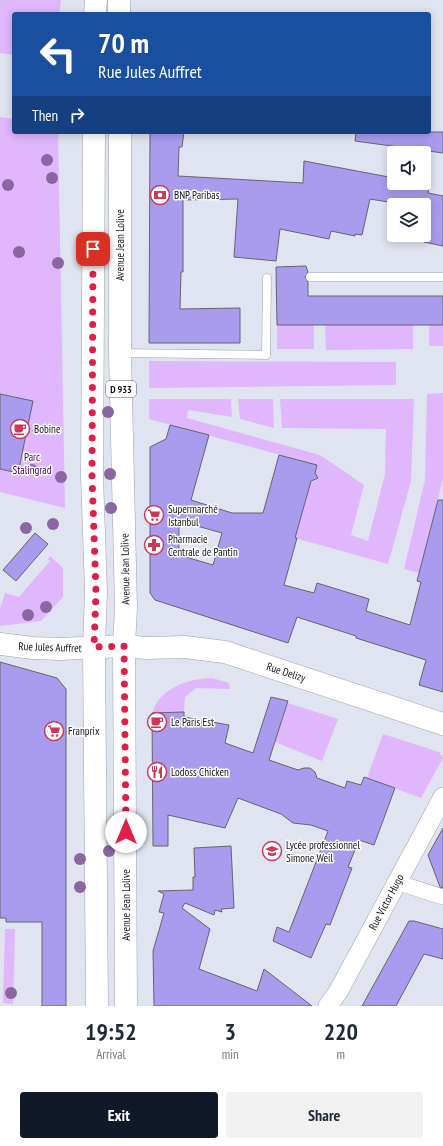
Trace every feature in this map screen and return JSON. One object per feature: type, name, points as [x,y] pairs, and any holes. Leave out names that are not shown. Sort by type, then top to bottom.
[{"type":"main road","points":[[96,0],[96,12]]},
{"type":"main road","points":[[119,0],[119,12]]},
{"type":"main road","name":"D 933","points":[[94,134],[92,461],[96,592],[94,647],[97,1006]]},
{"type":"main road","name":"Avenue Jean Lolive","points":[[120,134],[120,353],[126,597],[124,646],[126,1006]]},
{"type":"main road","name":"Rue Jules Auffret","points":[[0,644],[33,648],[124,646]]},
{"type":"main road","name":"Rue Delizy","points":[[124,646],[146,648],[185,647],[225,652],[443,724]]},
{"type":"street","name":"Rue Victor Hugo","points":[[328,1006],[338,992],[443,797]]},
{"type":"street","points":[[396,882],[443,897]]},
{"type":"lane","points":[[310,277],[443,277]]},
{"type":"lane","points":[[120,353],[266,355],[267,278]]},
{"type":"green space","points":[[0,0],[61,0],[59,12],[12,12],[12,55],[0,53]]},
{"type":"green space","name":"Parc Stalingrad","points":[[0,117],[12,119],[12,134],[58,134],[65,508],[0,492]]},
{"type":"green space","points":[[277,325],[314,325],[314,349],[277,349]]},
{"type":"green space","points":[[325,325],[413,325],[413,349],[326,350]]},
{"type":"green space","points":[[429,325],[443,325],[443,346],[429,346]]},
{"type":"green space","points":[[149,361],[396,362],[396,385],[149,388]]},
{"type":"green space","points":[[443,393],[443,479],[419,573],[404,569],[425,480],[427,394]]},
{"type":"green space","points":[[149,399],[231,399],[232,417],[188,410],[187,418],[320,455],[364,485],[351,535],[368,541],[385,474],[386,429],[282,428],[280,399],[414,399],[411,481],[388,564],[295,538],[311,481],[318,478],[315,473],[317,465],[149,419]]},
{"type":"green space","points":[[238,399],[273,399],[274,428],[240,419]]},
{"type":"green space","points":[[50,556],[63,568],[63,597],[41,621],[0,626],[0,609],[5,593],[19,597],[50,561],[48,559]]},
{"type":"green space","points":[[212,678],[229,683],[230,689],[196,688],[185,697],[184,712],[153,713],[161,697],[176,686],[194,680]]},
{"type":"green space","points":[[288,703],[338,719],[322,761],[275,742]]},
{"type":"green space","points":[[383,734],[439,752],[443,758],[421,798],[367,778]]},
{"type":"green space","points":[[5,929],[15,929],[13,1004],[3,1003]]},
{"type":"building","points":[[431,132],[443,132],[443,153],[431,151],[431,146],[392,146],[355,141],[356,134],[431,134]]},
{"type":"building","points":[[150,134],[184,134],[182,147],[179,147],[178,176],[303,183],[304,161],[387,177],[387,190],[428,190],[428,193],[443,196],[443,246],[424,242],[431,242],[431,198],[387,198],[387,202],[370,199],[362,235],[355,234],[355,236],[331,231],[329,239],[280,229],[276,261],[234,257],[238,199],[183,200],[183,272],[181,272],[180,309],[240,308],[240,343],[149,343]]},
{"type":"building","points":[[306,266],[308,272],[305,277],[308,282],[308,296],[443,296],[443,325],[277,325],[276,267]]},
{"type":"building","points":[[0,394],[33,401],[18,473],[0,469]]},
{"type":"building","points":[[170,425],[209,435],[191,500],[232,513],[263,513],[279,455],[317,465],[315,473],[318,478],[311,481],[284,585],[314,593],[317,583],[369,599],[366,611],[410,625],[421,582],[417,581],[438,500],[443,500],[443,692],[419,685],[426,660],[356,638],[356,636],[297,617],[288,643],[155,600],[150,593],[150,447],[166,439]],"holes":[[[179,521],[222,533],[213,565],[179,555]]]},
{"type":"building","points":[[35,533],[48,544],[16,581],[3,570]]},
{"type":"building","points":[[0,662],[57,678],[66,689],[66,1006],[42,1006],[42,922],[6,922],[6,918],[0,918]]},
{"type":"building","points":[[271,697],[288,701],[269,760],[298,770],[310,768],[315,772],[317,778],[345,788],[347,781],[361,785],[364,777],[395,788],[374,845],[359,840],[348,867],[352,868],[330,925],[326,924],[311,958],[273,941],[277,927],[289,932],[328,831],[311,825],[293,823],[281,814],[238,798],[225,828],[168,815],[168,846],[153,846],[152,713],[184,712],[184,717],[229,725],[225,743],[253,753]]},
{"type":"building","points":[[443,828],[443,888],[440,887],[428,855]]},
{"type":"building","points":[[231,846],[234,908],[221,909],[222,912],[215,910],[214,915],[185,903],[182,908],[210,929],[199,969],[257,991],[264,969],[312,1006],[154,1006],[153,951],[164,913],[159,912],[164,894],[158,891],[193,890],[193,877],[195,877],[194,848]]},
{"type":"building","points":[[409,921],[443,929],[443,959],[424,954],[396,1006],[362,1006]]},
{"type":"place","name":"BNP Paribas","points":[[160,195]]},
{"type":"place","name":"Bobine","points":[[20,429]]},
{"type":"place","name":"Supermarché Istanbul","points":[[154,515]]},
{"type":"place","name":"Pharmacie Centrale de Pantin","points":[[154,545]]},
{"type":"place","name":"Le Paris Est","points":[[157,722]]},
{"type":"place","name":"Franprix","points":[[54,731]]},
{"type":"place","name":"Lodoss Chicken","points":[[157,772]]},
{"type":"place","name":"Lycée professionnel Simone Weil","points":[[272,851]]},
{"type":"route","points":[[93,249],[92,476],[96,592],[94,647],[124,646],[126,705],[126,832]]}]
